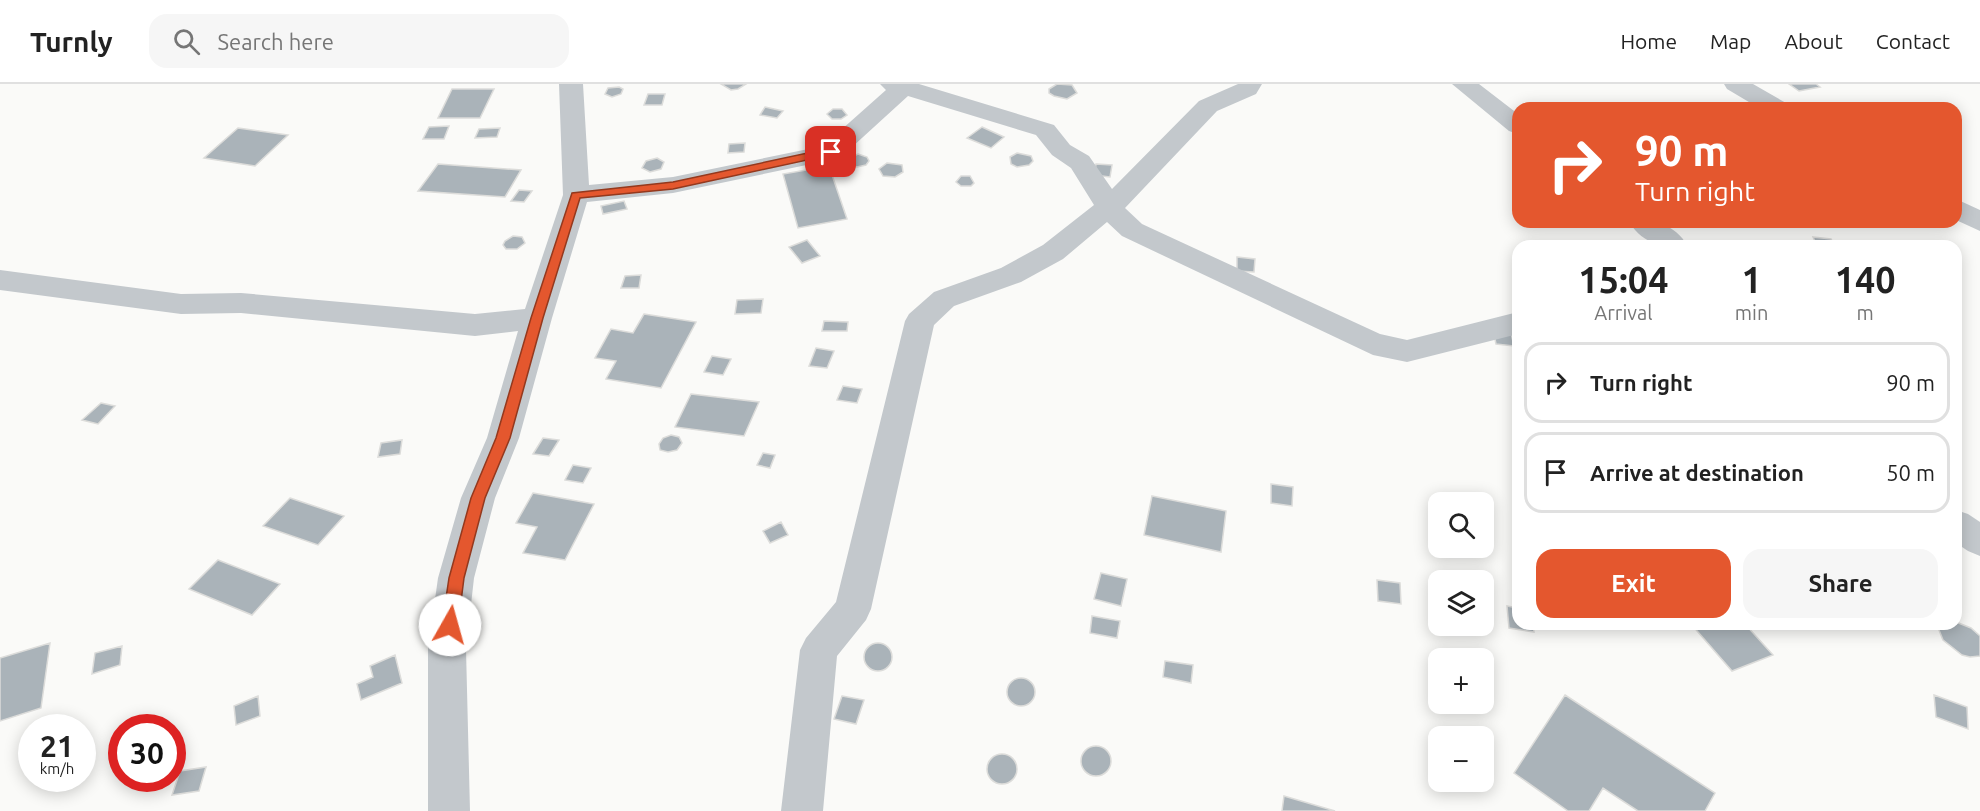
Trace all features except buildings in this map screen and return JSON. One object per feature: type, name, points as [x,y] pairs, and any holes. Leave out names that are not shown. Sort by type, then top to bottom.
[{"type":"street","points":[[449,811],[447,649],[456,578],[478,498],[503,438],[537,318],[576,195],[571,84]]},
{"type":"street","points":[[802,811],[819,650],[853,609],[920,321],[944,299],[1011,275],[1053,252],[1083,225],[1109,208],[1208,106],[1247,90],[1250,84]]},
{"type":"street","points":[[1464,84],[1512,121]]},
{"type":"street","points":[[1736,84],[1767,102]]},
{"type":"street","points":[[576,195],[673,185],[831,152],[897,86],[972,106],[1045,130],[1061,150],[1080,162],[1098,187],[1109,208],[1132,230],[1373,344],[1392,350],[1422,349],[1512,325]]},
{"type":"street","points":[[1962,212],[1980,222]]},
{"type":"street","points":[[1651,228],[1666,240]]},
{"type":"street","points":[[0,279],[181,304],[241,303],[475,325],[537,318]]},
{"type":"street","points":[[1962,528],[1980,541]]},
{"type":"route","points":[[450,625],[456,578],[478,498],[503,438],[537,318],[576,195],[673,185],[831,152]]}]
